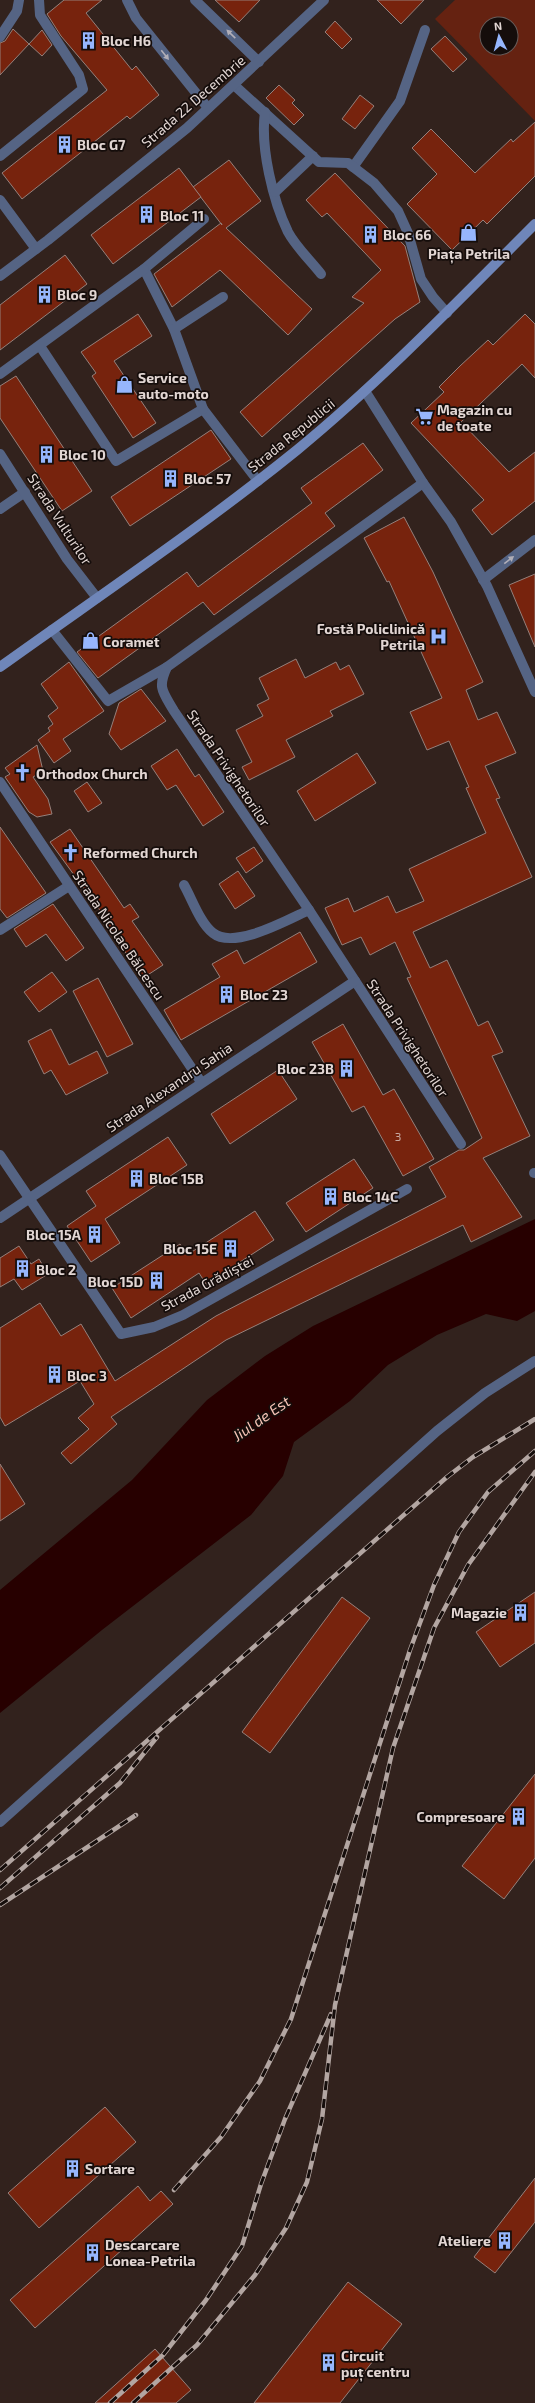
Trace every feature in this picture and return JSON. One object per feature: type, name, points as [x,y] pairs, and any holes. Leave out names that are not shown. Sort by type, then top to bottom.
[{"type":"main road","name":"Strada Republicii","points":[[0,667],[258,481],[365,391],[447,313],[535,224]]},
{"type":"street","points":[[0,37],[17,12],[19,0]]},
{"type":"street","points":[[0,156],[82,89],[79,76],[40,15],[39,0]]},
{"type":"street","points":[[127,0],[136,18],[208,108]]},
{"type":"street","points":[[195,0],[259,62]]},
{"type":"street","name":"Strada 22 Decembrie","points":[[0,276],[36,249],[208,108],[324,0]]},
{"type":"street","points":[[353,167],[400,101],[425,30]]},
{"type":"street","points":[[234,85],[319,162],[348,163],[374,183],[398,211],[408,233],[421,280],[447,313]]},
{"type":"street","points":[[265,112],[264,134],[275,192],[289,233],[321,274]]},
{"type":"street","points":[[275,192],[313,156]]},
{"type":"street","points":[[0,200],[36,249]]},
{"type":"street","points":[[0,374],[144,269],[204,219]]},
{"type":"street","points":[[144,269],[174,329],[203,409],[258,481]]},
{"type":"street","points":[[174,329],[223,297]]},
{"type":"street","points":[[40,346],[116,461],[203,409]]},
{"type":"street","points":[[365,391],[423,483],[451,522],[483,580],[535,692]]},
{"type":"street","name":"Strada Vulturilor","points":[[0,454],[67,559],[97,598]]},
{"type":"street","points":[[52,630],[108,701],[167,667],[423,483]]},
{"type":"street","points":[[0,509],[25,492]]},
{"type":"street","points":[[483,580],[535,540]]},
{"type":"street","name":"Strada Privighetorilor","points":[[167,667],[160,681],[163,693],[174,711],[309,910],[461,1144]]},
{"type":"street","name":"Strada Nicolae Bălcescu","points":[[0,782],[201,1082]]},
{"type":"street","points":[[184,885],[208,928],[214,934],[224,938],[250,935],[309,910]]},
{"type":"street","points":[[0,930],[69,886]]},
{"type":"street","name":"Strada Alexandru Sahia","points":[[0,1218],[201,1082],[355,981]]},
{"type":"street","name":"Strada Grădiștei","points":[[0,1155],[121,1334],[154,1327],[183,1315],[407,1188]]},
{"type":"street","points":[[0,1822],[438,1432],[485,1393],[535,1361]]},
{"type":"shaded area","points":[[455,0],[535,0],[535,121],[435,19]]},
{"type":"water","name":"Jiul de Est","points":[[535,1219],[535,1311],[517,1321],[486,1314],[437,1335],[388,1365],[350,1401],[294,1442],[283,1476],[251,1515],[102,1630],[0,1713],[0,1590],[132,1480],[207,1400],[265,1356],[313,1326]]},
{"type":"building","points":[[64,0],[102,0],[86,13],[132,70],[136,66],[159,95],[130,119],[127,116],[22,199],[2,173],[107,90],[61,36],[47,14]]},
{"type":"building","points":[[215,0],[260,0],[239,22]]},
{"type":"building","points":[[377,0],[424,0],[401,24]]},
{"type":"building","points":[[335,21],[352,39],[342,49],[325,32]]},
{"type":"building","points":[[13,29],[29,44],[0,75],[0,43],[5,41]]},
{"type":"building","points":[[42,30],[52,45],[42,56],[29,44]]},
{"type":"building","points":[[445,36],[467,59],[453,72],[431,49]]},
{"type":"building","points":[[279,85],[295,100],[292,103],[304,115],[294,125],[266,98]]},
{"type":"building","points":[[360,95],[374,106],[355,129],[342,119]]},
{"type":"building","points":[[535,122],[535,176],[487,224],[483,220],[452,250],[407,204],[437,174],[412,148],[431,129],[475,173],[511,139],[513,142]]},
{"type":"building","points":[[229,160],[261,201],[226,228],[312,309],[288,335],[220,270],[172,307],[154,274],[221,223],[193,187]]},
{"type":"building","name":"Bloc 11","points":[[179,168],[201,197],[113,264],[91,235]]},
{"type":"building","points":[[335,173],[405,246],[420,302],[395,319],[262,437],[240,412],[364,303],[352,297],[381,270],[327,213],[322,217],[306,200]]},
{"type":"building","name":"Bloc 9","points":[[65,255],[87,284],[0,350],[0,305]]},
{"type":"building","points":[[138,314],[152,336],[114,361],[156,423],[133,438],[92,376],[96,373],[81,352]]},
{"type":"building","points":[[525,314],[535,324],[535,378],[522,364],[461,422],[509,472],[535,452],[535,501],[492,535],[472,510],[484,500],[411,423],[444,392],[439,387],[460,366],[488,340],[493,345]]},
{"type":"building","name":"Bloc 10","points":[[16,376],[92,491],[62,511],[0,418],[0,386]]},
{"type":"building","name":"Bloc 57","points":[[211,430],[231,459],[130,526],[111,497]]},
{"type":"building","points":[[363,443],[383,470],[325,513],[335,526],[214,615],[203,602],[98,678],[77,652],[187,572],[198,587],[312,503],[301,488]]},
{"type":"building","points":[[404,517],[433,572],[483,682],[466,690],[478,720],[497,712],[516,753],[485,766],[500,798],[496,799],[532,877],[413,932],[430,968],[447,960],[478,1026],[488,1021],[503,1052],[492,1056],[530,1136],[483,1158],[522,1217],[471,1242],[463,1225],[226,1340],[111,1417],[117,1424],[71,1464],[61,1453],[89,1429],[78,1418],[94,1404],[80,1381],[5,1426],[0,1417],[0,1328],[40,1303],[61,1336],[81,1324],[115,1381],[216,1316],[446,1197],[429,1167],[459,1150],[464,1150],[482,1138],[407,978],[411,977],[395,942],[370,955],[361,937],[342,945],[325,908],[348,898],[354,912],[388,896],[396,913],[424,901],[409,869],[486,833],[466,788],[469,787],[449,741],[427,750],[410,712],[442,698],[389,581],[387,582],[364,538]]},
{"type":"building","points":[[535,574],[535,647],[509,585]]},
{"type":"building","points":[[296,659],[305,678],[336,662],[340,670],[349,665],[364,694],[330,711],[333,716],[286,740],[295,757],[249,780],[242,767],[252,762],[236,730],[263,716],[257,705],[269,699],[259,678]]},
{"type":"building","points":[[69,662],[104,711],[63,739],[71,751],[54,763],[38,740],[50,731],[48,728],[53,724],[48,716],[58,708],[41,684]]},
{"type":"building","points":[[141,689],[166,721],[121,750],[109,734],[119,703]]},
{"type":"building","points":[[37,745],[43,771],[33,777],[48,799],[52,814],[37,817],[29,812],[5,777],[10,774],[5,768]]},
{"type":"building","points":[[177,749],[195,777],[199,774],[224,812],[203,826],[176,785],[167,790],[151,766]]},
{"type":"building","points":[[357,753],[376,783],[315,821],[297,791]]},
{"type":"building","points":[[87,782],[102,803],[88,812],[74,791]]},
{"type":"building","points":[[0,827],[46,893],[7,918],[0,909]]},
{"type":"building","points":[[70,829],[124,908],[130,904],[139,917],[132,921],[163,965],[143,978],[104,921],[107,920],[50,842]]},
{"type":"building","points":[[254,847],[263,861],[246,873],[236,858]]},
{"type":"building","points":[[238,871],[255,896],[235,909],[219,884]]},
{"type":"building","points":[[53,904],[84,948],[66,961],[46,934],[26,947],[14,929]]},
{"type":"building","name":"Bloc 23","points":[[300,932],[317,962],[181,1040],[164,1010],[220,977],[212,964],[237,950],[244,964]]},
{"type":"building","points":[[52,972],[67,992],[39,1012],[24,992]]},
{"type":"building","points":[[98,978],[133,1044],[107,1057],[73,991]]},
{"type":"building","points":[[343,1024],[383,1095],[394,1089],[434,1159],[403,1176],[364,1106],[352,1112],[312,1042]]},
{"type":"building","points":[[51,1029],[69,1065],[97,1051],[108,1073],[66,1095],[51,1070],[44,1074],[28,1041]]},
{"type":"building","name":"Bloc 23B","points":[[278,1070],[297,1099],[230,1144],[211,1114]]},
{"type":"building","name":"Bloc 15B","points":[[168,1137],[187,1165],[105,1219],[120,1243],[91,1262],[67,1226],[96,1206],[86,1191]]},
{"type":"building","name":"Bloc 14C","points":[[354,1159],[373,1188],[306,1232],[286,1203]]},
{"type":"building","points":[[255,1211],[274,1240],[206,1284],[199,1273],[131,1318],[112,1288],[180,1244],[187,1255]]},
{"type":"building","name":"Bloc 2","points":[[19,1246],[31,1264],[39,1259],[48,1274],[22,1290],[14,1279],[0,1287],[0,1258]]},
{"type":"building","points":[[0,1464],[25,1504],[0,1521]]},
{"type":"building","name":"Magazie","points":[[535,1592],[535,1643],[500,1667],[476,1632]]},
{"type":"building","points":[[342,1597],[370,1618],[270,1753],[242,1732]]},
{"type":"building","name":"Compresoare","points":[[535,1774],[535,1858],[504,1899],[462,1866]]},
{"type":"building","name":"Sortare","points":[[105,2107],[136,2142],[39,2228],[8,2193]]},
{"type":"building","name":"Ateliere","points":[[535,2178],[535,2222],[495,2273],[474,2257]]},
{"type":"building","name":"Descarcare Lonea-Petrila","points":[[138,2186],[150,2201],[161,2191],[173,2204],[35,2328],[10,2300]]},
{"type":"building","name":"Circuit puț centru","points":[[348,2282],[402,2324],[340,2403],[254,2403]]},
{"type":"building","points":[[155,2349],[191,2390],[176,2403],[95,2403]]},
{"type":"railway","points":[[0,1870],[447,1477],[473,1457],[535,1419]]},
{"type":"railway","points":[[174,2190],[221,2137],[260,2081],[291,2019],[410,1650],[434,1585],[459,1532],[488,1492],[535,1451]]},
{"type":"railway","points":[[133,2403],[197,2345],[255,2275],[286,2228],[307,2182],[322,2119],[335,2005],[393,1748],[434,1628],[468,1565],[535,1472]]},
{"type":"railway","points":[[0,1888],[120,1783],[157,1737]]},
{"type":"railway","points":[[0,1905],[136,1815]]},
{"type":"railway","points":[[110,2403],[163,2355],[206,2300],[242,2246],[261,2184],[285,2119],[331,2014]]},
{"type":"place","name":"Bloc H6","points":[[88,40]]},
{"type":"place","name":"Bloc G7","points":[[64,144]]},
{"type":"place","name":"Bloc 11","points":[[147,215]]},
{"type":"place","name":"Piața Petrila","points":[[469,233]]},
{"type":"place","name":"Bloc 66","points":[[370,234]]},
{"type":"place","name":"Bloc 9","points":[[44,294]]},
{"type":"place","name":"Service auto-moto","points":[[125,385]]},
{"type":"place","name":"Magazin cu de toate","points":[[424,417]]},
{"type":"place","name":"Bloc 10","points":[[46,454]]},
{"type":"place","name":"Bloc 57","points":[[171,478]]},
{"type":"place","name":"Fostă Policlinică Petrila","points":[[438,636]]},
{"type":"place","name":"Coramet","points":[[90,641]]},
{"type":"place","name":"Orthodox Church","points":[[23,773]]},
{"type":"place","name":"Reformed Church","points":[[70,852]]},
{"type":"place","name":"Bloc 23","points":[[227,994]]},
{"type":"place","name":"Bloc 23B","points":[[347,1068]]},
{"type":"place","name":"Bloc 15B","points":[[136,1178]]},
{"type":"place","name":"Bloc 14C","points":[[330,1196]]},
{"type":"place","name":"Bloc 15A","points":[[94,1234]]},
{"type":"place","name":"Bloc 15E","points":[[230,1248]]},
{"type":"place","name":"Bloc 2","points":[[23,1269]]},
{"type":"place","name":"Bloc 15D","points":[[156,1281]]},
{"type":"place","name":"Bloc 3","points":[[54,1375]]},
{"type":"place","name":"Magazie","points":[[520,1612]]},
{"type":"place","name":"Compresoare","points":[[518,1816]]},
{"type":"place","name":"Sortare","points":[[72,2168]]},
{"type":"place","name":"Ateliere","points":[[504,2240]]},
{"type":"place","name":"Descarcare Lonea-Petrila","points":[[92,2252]]},
{"type":"place","name":"Circuit puț centru","points":[[328,2363]]}]
